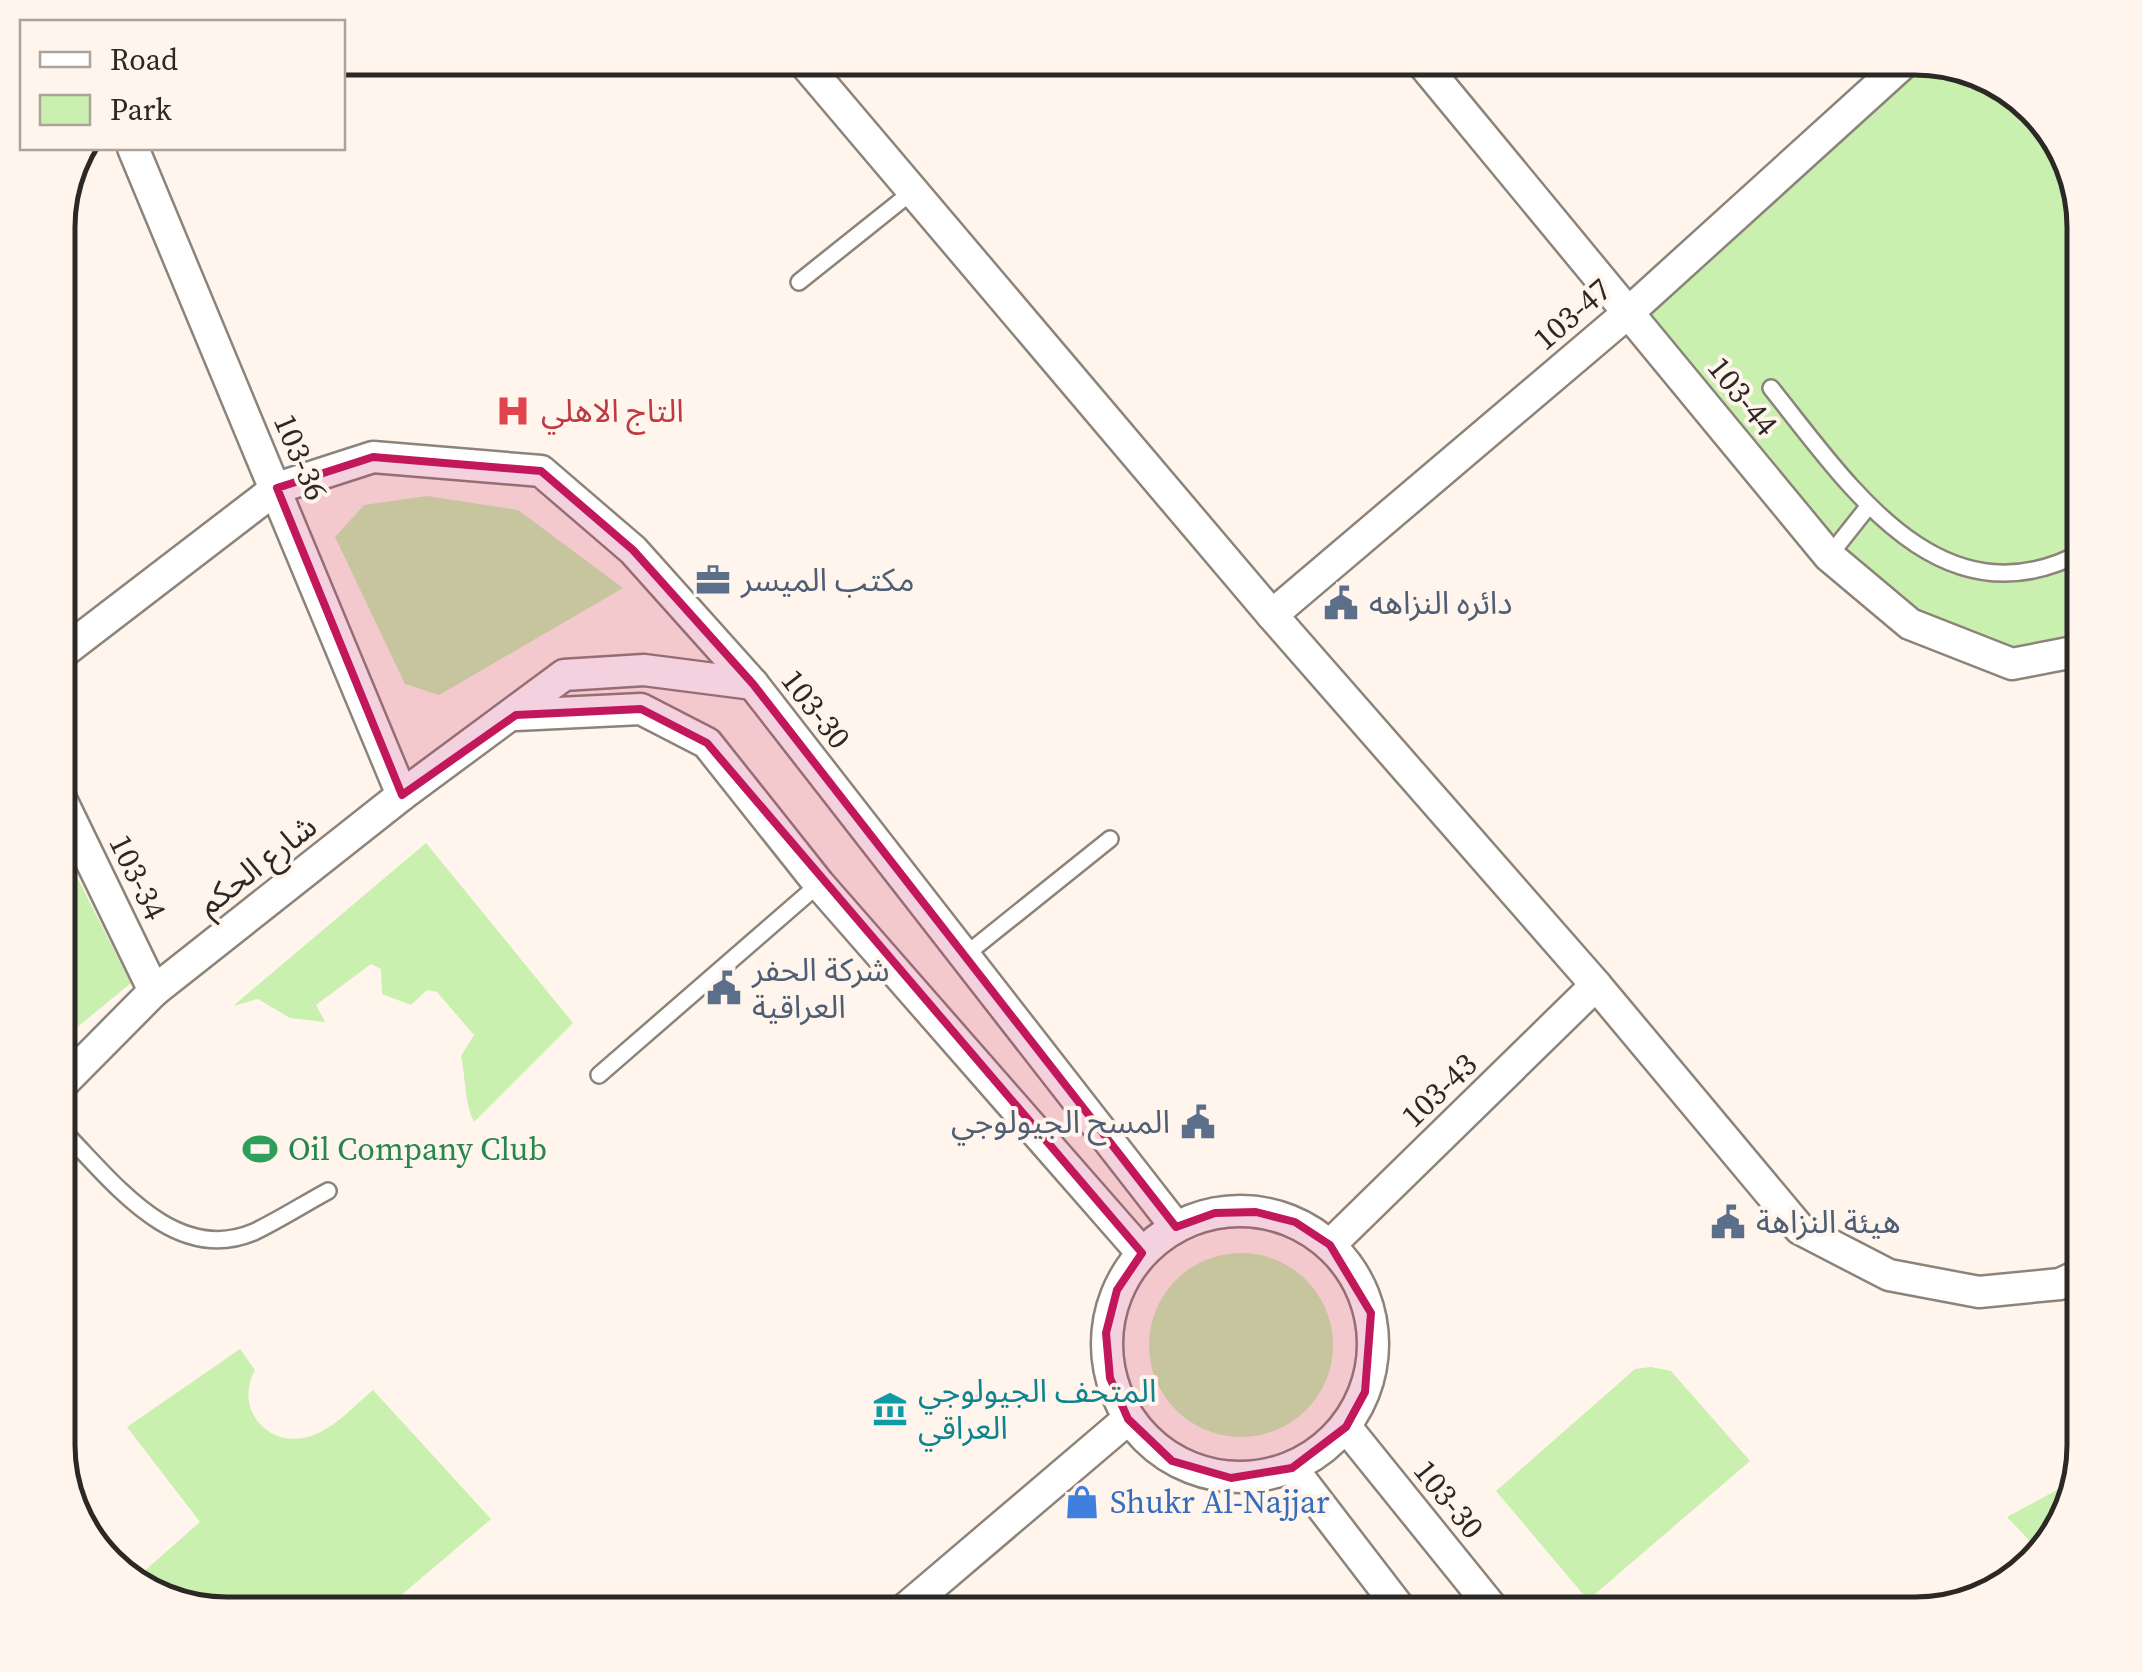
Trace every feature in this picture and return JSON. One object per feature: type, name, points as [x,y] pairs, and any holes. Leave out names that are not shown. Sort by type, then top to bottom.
[{"type":"street","points":[[814,75],[1272,615],[1596,985],[1800,1229],[1890,1276],[1979,1292],[2067,1280]]},
{"type":"street","name":"103-44","points":[[1432,75],[1829,556],[1910,624],[2012,664],[2067,653]]},
{"type":"street","name":"103-47","points":[[1272,615],[1629,312],[1890,75]]},
{"type":"street","name":"103-36","points":[[134,150],[402,794]]},
{"type":"street","name":"103-30","points":[[75,643],[276,488],[373,457],[542,471],[633,550],[753,684],[1176,1227]]},
{"type":"street","name":"شارع الحكم","points":[[75,1071],[154,991],[402,794],[516,715],[564,676],[644,670],[753,684]]},
{"type":"street","points":[[516,715],[642,709],[707,743],[819,884],[1142,1253]]},
{"type":"street","name":"103-34","points":[[75,828],[154,991]]},
{"type":"street","name":"103-43","points":[[1330,1245],[1596,985]]},
{"type":"street","points":[[1256,1212],[1295,1222],[1330,1245],[1355,1276],[1371,1313],[1371,1366],[1366,1392],[1346,1427],[1292,1468],[1232,1478],[1202,1470],[1172,1460],[1128,1419],[1110,1378],[1106,1333],[1117,1290],[1142,1253],[1176,1227],[1215,1213],[1256,1212]]},
{"type":"street","points":[[919,1597],[1128,1419]]},
{"type":"street","name":"103-30","points":[[1346,1427],[1483,1597]]},
{"type":"street","points":[[1292,1468],[1391,1597]]},
{"type":"lane","points":[[799,282],[913,191]]},
{"type":"lane","points":[[1771,388],[1866,508],[1944,560],[2000,575],[2040,569],[2067,558]]},
{"type":"lane","points":[[1829,556],[1866,508]]},
{"type":"lane","points":[[964,956],[1110,839]]},
{"type":"lane","points":[[600,1075],[819,884]]},
{"type":"lane","points":[[75,1143],[152,1219],[192,1240],[250,1234],[328,1190]]},
{"type":"highlighted area","points":[[373,457],[541,471],[633,550],[753,684],[1176,1227],[1215,1213],[1256,1212],[1295,1222],[1330,1245],[1371,1313],[1365,1392],[1346,1427],[1292,1468],[1231,1478],[1172,1461],[1128,1419],[1110,1378],[1106,1333],[1117,1290],[1142,1253],[707,743],[641,709],[516,715],[402,795],[277,488]]},
{"type":"green space","points":[[1905,75],[1935,76],[1964,83],[2007,106],[2036,135],[2059,178],[2064,198],[2067,664],[2027,680],[1829,556],[1629,312]]},
{"type":"green space","points":[[427,496],[518,510],[623,588],[439,695],[405,684],[335,537],[364,505]]},
{"type":"green space","points":[[426,843],[573,1023],[474,1122],[461,1056],[474,1035],[437,992],[427,990],[411,1005],[382,994],[381,969],[371,964],[316,1005],[325,1022],[290,1018],[258,999],[233,1006]]},
{"type":"green space","points":[[75,873],[131,983],[75,1029]]},
{"type":"green space","points":[[1241,1253],[1276,1260],[1306,1280],[1326,1310],[1333,1345],[1326,1380],[1306,1410],[1276,1430],[1241,1437],[1206,1430],[1176,1410],[1156,1380],[1149,1345],[1156,1310],[1176,1280],[1206,1260]]},
{"type":"green space","points":[[240,1349],[255,1370],[250,1384],[251,1410],[267,1430],[293,1439],[317,1434],[373,1390],[491,1519],[399,1597],[227,1597],[178,1589],[144,1571],[200,1522],[127,1427]]},
{"type":"green space","points":[[1635,1369],[1671,1371],[1750,1461],[1591,1597],[1585,1597],[1496,1491]]},
{"type":"green space","points":[[2060,1488],[2051,1512],[2031,1542],[2007,1517]]},
{"type":"place","name":"التاج الاهلي","points":[[513,411]]},
{"type":"place","name":"مكتب الميسر","points":[[713,580]]},
{"type":"place","name":"دائره النزاهه","points":[[1341,603]]},
{"type":"place","name":"شركة الحفر العراقية","points":[[724,988]]},
{"type":"place","name":"المسح الجيولوجي","points":[[1198,1122]]},
{"type":"place","name":"Oil Company Club","points":[[260,1149]]},
{"type":"place","name":"هيئة النزاهة","points":[[1728,1222]]},
{"type":"place","name":"المتحف الجيولوجي العراقي","points":[[890,1409]]},
{"type":"place","name":"Shukr Al-Najjar","points":[[1082,1502]]}]
